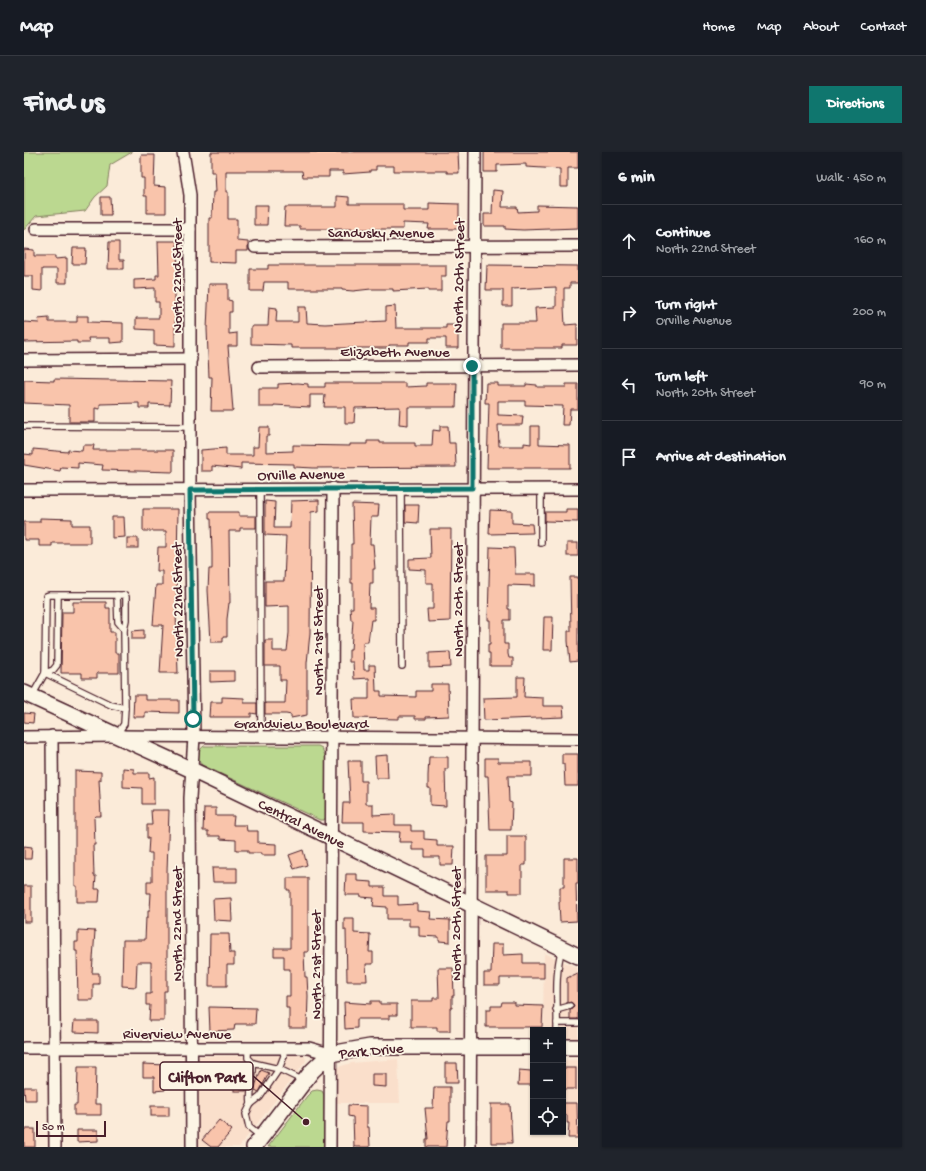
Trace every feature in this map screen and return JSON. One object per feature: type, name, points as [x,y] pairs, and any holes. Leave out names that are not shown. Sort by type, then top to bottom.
[{"type":"main road","name":"Central Avenue","points":[[28,694],[192,770],[578,956]]},
{"type":"main road","name":"Park Drive","points":[[258,1142],[320,1062],[330,1054],[370,1047],[530,1047]]},
{"type":"main road","points":[[566,1047],[578,1047]]},
{"type":"street","name":"North 22nd Street","points":[[183,152],[190,195],[190,490],[194,737],[190,798],[192,1147]]},
{"type":"street","name":"North 20th Street","points":[[470,1147],[472,366],[475,152]]},
{"type":"street","points":[[36,228],[190,228]]},
{"type":"street","name":"Sandusky Avenue","points":[[255,247],[578,246]]},
{"type":"street","points":[[24,360],[191,359]]},
{"type":"street","name":"Elizabeth Avenue","points":[[259,367],[578,365]]},
{"type":"street","name":"Orville Avenue","points":[[24,490],[333,488],[578,489]]},
{"type":"street","name":"North 21st Street","points":[[330,1147],[333,488]]},
{"type":"street","points":[[52,736],[55,1147]]},
{"type":"street","name":"Grandview Boulevard","points":[[24,737],[116,736],[578,739]]},
{"type":"street","name":"Riverview Avenue","points":[[24,1048],[309,1048],[330,1054]]},
{"type":"lane","points":[[24,426],[191,427]]},
{"type":"lane","points":[[401,488],[402,666]]},
{"type":"lane","points":[[541,488],[541,542]]},
{"type":"lane","points":[[260,489],[261,738]]},
{"type":"lane","points":[[28,694],[45,673],[53,670],[57,665],[58,595]]},
{"type":"lane","points":[[117,595],[118,622],[124,629]]},
{"type":"lane","points":[[45,673],[46,596],[124,595],[126,597],[126,620],[124,629],[126,708],[124,724],[116,736]]},
{"type":"lane","points":[[45,673],[111,705],[126,708]]},
{"type":"lane","points":[[557,1027],[556,1010],[558,962],[562,948]]},
{"type":"lane","points":[[556,1010],[570,1006]]},
{"type":"lane","points":[[557,1023],[578,1023]]},
{"type":"lane","points":[[248,1048],[248,1058],[253,1063],[256,1076],[252,1085],[251,1104],[246,1114],[249,1127],[258,1142]]},
{"type":"lane","points":[[251,1104],[260,1097],[268,1081],[279,1069],[284,1056],[283,1048]]},
{"type":"lane","points":[[253,1063],[279,1069],[304,1082]]},
{"type":"shaded area","points":[[544,953],[578,968],[578,1038],[566,1038],[566,1027],[543,1027]]},
{"type":"shaded area","points":[[301,1055],[305,1057],[306,1061],[239,1147],[197,1147],[197,1058],[200,1056]]},
{"type":"shaded area","points":[[398,1059],[400,1103],[334,1103],[335,1068],[351,1063]]},
{"type":"shaded area","points":[[566,1060],[578,1060],[578,1103],[566,1102]]},
{"type":"green space","points":[[24,152],[132,152],[110,165],[107,186],[95,197],[85,211],[36,216],[24,230]]},
{"type":"green space","points":[[204,746],[318,746],[322,748],[326,759],[326,817],[324,820],[320,820],[202,765],[198,755]]},
{"type":"green space","points":[[312,1091],[322,1091],[324,1095],[324,1147],[268,1147],[307,1096]]},
{"type":"building","points":[[211,152],[458,152],[459,173],[447,173],[447,171],[394,171],[394,166],[376,166],[376,170],[370,170],[370,172],[343,174],[343,171],[329,171],[329,177],[303,177],[302,171],[226,171],[228,219],[237,219],[237,241],[248,242],[248,251],[236,251],[236,263],[209,262],[209,218],[212,218],[213,192],[216,192],[215,172],[211,172]]},
{"type":"building","points":[[484,152],[578,152],[578,168],[568,168],[568,187],[560,187],[560,169],[526,167],[526,164],[497,165],[497,172],[484,172]]},
{"type":"building","points":[[141,155],[155,155],[154,186],[166,187],[166,213],[147,213],[147,196],[144,196],[144,178],[141,178]]},
{"type":"building","points":[[493,190],[503,191],[502,207],[517,207],[518,212],[537,211],[537,205],[578,206],[578,228],[523,230],[505,229],[505,226],[484,226],[484,214],[492,214]]},
{"type":"building","points":[[337,196],[349,197],[349,204],[403,204],[403,210],[429,210],[429,203],[459,204],[459,229],[428,229],[429,224],[403,223],[403,229],[300,229],[300,226],[284,226],[285,207],[337,207]]},
{"type":"building","points":[[101,197],[110,197],[111,215],[101,215]]},
{"type":"building","points":[[254,205],[268,205],[267,225],[254,225]]},
{"type":"building","points":[[158,241],[177,241],[178,286],[175,286],[175,346],[154,345],[154,330],[136,329],[136,318],[159,318],[159,302],[155,302],[155,288],[134,289],[134,280],[156,279],[156,275],[159,275]]},
{"type":"building","points":[[109,242],[119,242],[119,260],[124,260],[124,269],[108,269]]},
{"type":"building","points":[[73,248],[86,248],[85,264],[72,264]]},
{"type":"building","points":[[24,249],[34,250],[34,256],[55,256],[55,259],[67,258],[67,283],[57,283],[57,269],[42,269],[42,291],[33,290],[33,276],[24,276]]},
{"type":"building","points":[[268,265],[446,265],[446,276],[441,276],[441,291],[428,291],[428,289],[393,291],[393,289],[371,289],[353,291],[342,289],[288,289],[288,282],[264,282],[263,291],[250,291],[250,269],[268,269]]},
{"type":"building","points":[[487,265],[578,266],[578,283],[570,283],[570,288],[564,288],[565,325],[577,324],[577,345],[562,345],[562,348],[501,348],[501,323],[536,323],[535,308],[556,307],[556,287],[512,289],[512,306],[503,306],[503,290],[486,290]]},
{"type":"building","points":[[209,284],[228,284],[228,300],[232,301],[232,312],[229,312],[229,334],[237,333],[237,346],[228,346],[233,411],[211,411],[212,377],[209,377],[207,329]]},
{"type":"building","points":[[395,306],[396,328],[446,328],[446,325],[458,325],[458,348],[446,348],[446,338],[429,338],[429,342],[409,342],[409,345],[389,345],[389,348],[291,348],[291,345],[251,344],[251,326],[268,326],[269,307],[277,308],[276,322],[298,322],[298,307],[306,307],[307,323],[325,324],[386,321],[386,307]]},
{"type":"building","points":[[77,316],[88,316],[88,322],[123,323],[123,342],[110,343],[110,338],[88,338],[89,343],[77,343],[77,341],[24,342],[24,322],[39,323],[38,319],[49,318],[49,322],[77,322]]},
{"type":"building","points":[[54,379],[171,381],[170,405],[149,404],[149,408],[139,408],[139,403],[100,404],[100,409],[95,408],[95,422],[69,422],[69,405],[24,403],[24,380],[54,381]]},
{"type":"building","points":[[298,383],[308,384],[308,387],[325,387],[325,383],[405,383],[405,387],[426,386],[426,383],[457,383],[456,407],[408,407],[408,425],[399,424],[400,407],[355,408],[354,423],[345,423],[345,407],[324,407],[325,395],[310,395],[310,407],[274,405],[274,407],[259,407],[259,388],[278,388],[278,384]]},
{"type":"building","points":[[486,383],[498,383],[498,386],[526,386],[526,384],[537,385],[537,387],[566,387],[566,384],[578,384],[578,409],[570,409],[569,425],[562,425],[563,406],[525,405],[525,401],[498,401],[498,415],[523,416],[522,425],[498,425],[499,446],[524,446],[524,443],[531,444],[531,426],[539,426],[539,444],[570,445],[570,468],[487,468],[489,403],[485,403]]},
{"type":"building","points":[[440,426],[448,426],[449,443],[455,443],[456,467],[314,468],[294,467],[294,464],[241,463],[241,469],[212,466],[212,471],[201,471],[201,450],[226,448],[226,455],[253,455],[253,447],[258,447],[259,427],[269,427],[269,436],[266,436],[266,452],[293,451],[293,445],[350,446],[350,444],[367,444],[367,441],[380,441],[380,443],[415,443],[415,446],[432,446],[433,430],[440,431]]},
{"type":"building","points":[[83,445],[94,445],[93,450],[173,450],[173,472],[102,470],[103,465],[78,463],[78,468],[61,467],[60,471],[24,465],[24,454],[33,455],[33,449],[68,452],[68,450],[82,451]]},
{"type":"building","points":[[319,500],[319,511],[311,512],[310,633],[307,663],[307,715],[291,718],[291,715],[286,714],[265,714],[265,703],[285,703],[286,680],[280,680],[280,666],[265,666],[265,640],[273,640],[273,651],[287,651],[289,606],[265,607],[265,581],[284,581],[286,536],[265,535],[265,501],[275,502],[274,528],[290,528],[291,501]]},
{"type":"building","points":[[352,504],[379,505],[378,517],[371,517],[370,544],[373,544],[375,569],[373,569],[373,583],[370,583],[369,608],[374,608],[374,620],[371,620],[368,642],[363,642],[364,670],[369,670],[369,665],[375,665],[376,691],[381,691],[381,696],[416,697],[416,691],[431,691],[431,684],[448,684],[449,716],[426,717],[426,719],[415,719],[415,716],[399,716],[399,719],[354,718],[353,699],[369,699],[369,678],[354,679],[353,662],[349,662],[353,620],[351,620],[350,608],[353,608],[353,583],[351,583],[351,544],[353,544]]},
{"type":"building","points":[[405,505],[419,505],[418,523],[405,522]]},
{"type":"building","points":[[143,509],[178,509],[176,612],[178,673],[160,673],[163,625],[153,625],[156,585],[162,585],[162,571],[157,571],[158,547],[166,547],[166,531],[143,531]]},
{"type":"building","points":[[566,509],[578,509],[578,522],[545,521],[545,512],[566,512]]},
{"type":"building","points":[[490,510],[512,511],[512,523],[532,524],[533,533],[489,534]]},
{"type":"building","points":[[209,512],[239,512],[239,516],[256,516],[256,528],[240,528],[240,531],[229,531],[230,603],[227,619],[227,637],[223,637],[223,642],[211,642],[208,590],[209,569],[212,569],[212,553],[211,519],[209,519]]},
{"type":"building","points":[[112,517],[124,517],[125,537],[112,538]]},
{"type":"building","points":[[40,518],[72,519],[72,525],[90,525],[90,543],[52,543],[52,546],[39,546],[39,540],[24,540],[24,522],[40,522]]},
{"type":"building","points":[[430,529],[451,529],[450,621],[428,622],[427,609],[433,609],[433,583],[426,583],[426,570],[409,569],[409,559],[431,558]]},
{"type":"building","points":[[127,538],[138,538],[138,548],[127,548]]},
{"type":"building","points":[[567,543],[578,543],[578,556],[567,556]]},
{"type":"building","points":[[490,547],[514,548],[515,574],[535,574],[535,586],[508,585],[508,609],[510,609],[510,620],[504,620],[504,644],[508,644],[508,654],[509,658],[513,658],[513,666],[490,666],[488,644],[490,644],[490,620],[488,620]]},
{"type":"building","points":[[570,577],[578,577],[578,661],[570,662],[568,631],[571,631]]},
{"type":"building","points":[[73,602],[106,602],[106,608],[110,608],[110,632],[115,632],[115,653],[119,653],[119,673],[97,673],[97,678],[82,678],[82,673],[61,673],[62,612],[73,612]]},
{"type":"building","points":[[544,617],[553,617],[552,650],[543,650]]},
{"type":"building","points":[[144,630],[144,639],[132,639],[132,631]]},
{"type":"building","points":[[450,652],[451,667],[429,668],[429,653]]},
{"type":"building","points":[[210,671],[234,671],[234,681],[210,682]]},
{"type":"building","points":[[517,677],[525,677],[524,697],[543,698],[543,706],[563,706],[564,717],[484,720],[483,698],[517,697]]},
{"type":"building","points":[[134,695],[145,695],[145,700],[179,700],[179,713],[145,712],[145,717],[133,717]]},
{"type":"building","points":[[222,697],[244,698],[244,703],[257,703],[257,714],[251,713],[251,717],[209,717],[210,702],[222,702]]},
{"type":"building","points":[[24,713],[34,714],[33,723],[24,722]]},
{"type":"building","points":[[562,754],[578,754],[578,786],[565,786]]},
{"type":"building","points":[[387,755],[388,778],[376,778],[375,756]]},
{"type":"building","points":[[429,757],[448,757],[448,769],[445,769],[446,806],[430,805],[430,788],[428,788]]},
{"type":"building","points":[[485,758],[498,758],[498,762],[532,762],[532,776],[508,776],[509,802],[512,803],[511,830],[490,830],[488,776],[485,776]]},
{"type":"building","points":[[348,761],[361,761],[361,781],[366,781],[366,804],[373,804],[373,815],[395,814],[395,825],[411,825],[411,831],[424,831],[424,839],[437,840],[437,846],[454,846],[453,865],[440,865],[440,857],[425,857],[425,850],[412,850],[412,842],[399,842],[400,832],[364,831],[364,822],[342,822],[343,803],[350,803]]},
{"type":"building","points":[[123,768],[134,769],[134,773],[149,773],[149,778],[154,777],[154,804],[142,804],[142,788],[123,787]]},
{"type":"building","points":[[75,771],[101,772],[101,780],[99,780],[101,816],[96,816],[94,818],[95,845],[93,845],[94,876],[96,876],[95,889],[100,889],[99,902],[77,902],[77,886],[75,886]]},
{"type":"building","points":[[204,808],[216,808],[216,816],[234,816],[233,825],[246,825],[247,831],[258,831],[258,843],[276,844],[276,855],[261,855],[261,853],[248,853],[248,850],[236,850],[236,840],[220,839],[220,836],[208,836],[208,831],[203,831]]},
{"type":"building","points":[[151,810],[169,810],[167,872],[167,991],[164,991],[164,1021],[149,1021],[150,1005],[146,1005],[146,994],[151,994],[151,962],[137,962],[136,987],[122,986],[123,940],[145,940],[146,917],[148,917],[148,910],[150,910],[151,893],[147,893],[147,881],[152,881],[152,853],[148,853],[149,838],[147,838],[147,825],[152,825]]},
{"type":"building","points":[[507,836],[526,836],[526,865],[522,865],[522,893],[509,893],[509,890],[486,890],[486,856],[507,856]]},
{"type":"building","points":[[24,846],[32,847],[31,859],[24,859]]},
{"type":"building","points":[[303,850],[307,865],[294,869],[289,855]]},
{"type":"building","points":[[564,858],[578,858],[578,884],[576,884],[577,921],[560,922],[559,902],[560,887],[564,887]]},
{"type":"building","points":[[212,868],[237,868],[237,882],[213,882]]},
{"type":"building","points":[[346,874],[357,874],[357,881],[372,882],[372,887],[385,887],[385,896],[398,896],[398,905],[417,904],[417,911],[431,912],[430,919],[450,920],[450,942],[439,941],[439,937],[419,936],[419,926],[409,926],[409,919],[387,919],[387,907],[373,906],[374,898],[361,897],[361,895],[345,895]]},
{"type":"building","points":[[287,878],[308,878],[308,952],[304,952],[305,977],[307,977],[308,996],[307,1028],[289,1028],[289,1008],[286,1008],[286,996],[290,996],[290,969],[284,969],[284,956],[274,956],[274,948],[290,948],[290,890],[287,890]]},
{"type":"building","points":[[24,886],[31,886],[31,922],[24,922]]},
{"type":"building","points":[[231,898],[232,921],[214,920],[213,899]]},
{"type":"building","points":[[344,918],[354,918],[354,933],[370,934],[369,952],[373,952],[373,964],[366,964],[367,981],[347,981],[346,930],[344,930]]},
{"type":"building","points":[[78,930],[95,931],[92,973],[99,973],[99,984],[93,984],[93,1000],[78,1000],[77,951],[75,951],[75,942],[78,942]]},
{"type":"building","points":[[210,934],[229,934],[230,953],[234,953],[234,965],[227,965],[227,986],[209,986]]},
{"type":"building","points":[[492,944],[503,944],[503,955],[523,954],[523,963],[544,963],[544,978],[500,978],[500,985],[484,985],[484,973],[491,973]]},
{"type":"building","points":[[438,968],[453,968],[454,996],[452,996],[452,1008],[450,1008],[450,1031],[437,1031],[437,1027],[411,1027],[411,1001],[433,1001],[433,998],[439,998]]},
{"type":"building","points":[[578,973],[578,1019],[570,1019],[570,1010],[573,1009],[574,1005],[571,1002],[567,1003],[567,978]]},
{"type":"building","points":[[371,1001],[380,1001],[380,1004],[397,1004],[397,1015],[389,1015],[389,1019],[357,1019],[357,1028],[345,1029],[344,1002],[371,1004]]},
{"type":"building","points":[[502,1002],[514,1002],[514,1005],[543,1006],[542,1027],[486,1027],[486,1010],[491,1010],[491,1006],[501,1006]]},
{"type":"building","points":[[209,1007],[256,1008],[255,1024],[235,1024],[234,1030],[210,1031]]},
{"type":"building","points":[[74,1021],[98,1021],[98,1033],[73,1032]]},
{"type":"building","points":[[445,1063],[457,1063],[458,1083],[445,1083]]},
{"type":"building","points":[[143,1064],[166,1065],[165,1090],[154,1091],[154,1077],[143,1077]]},
{"type":"building","points":[[78,1067],[96,1067],[95,1104],[101,1104],[101,1115],[74,1115],[74,1105],[77,1105]]},
{"type":"building","points":[[566,1068],[576,1068],[576,1089],[566,1089]]},
{"type":"building","points":[[234,1070],[246,1070],[246,1091],[234,1091]]},
{"type":"building","points":[[261,1070],[269,1073],[259,1092],[255,1090]]},
{"type":"building","points":[[519,1070],[530,1071],[530,1085],[518,1085]]},
{"type":"building","points":[[372,1074],[386,1074],[386,1087],[372,1086]]},
{"type":"building","points":[[24,1087],[36,1087],[36,1100],[25,1100]]},
{"type":"building","points":[[434,1087],[450,1087],[450,1121],[448,1121],[446,1147],[426,1147],[426,1139],[428,1139],[425,1108],[433,1108]]},
{"type":"building","points":[[566,1103],[577,1103],[578,1138],[568,1138],[569,1123],[567,1123]]},
{"type":"building","points":[[491,1104],[510,1104],[512,1143],[491,1143]]},
{"type":"building","points":[[348,1105],[367,1106],[367,1127],[369,1127],[370,1147],[354,1147],[353,1117],[348,1116]]},
{"type":"building","points":[[151,1106],[169,1106],[169,1116],[151,1116]]},
{"type":"building","points":[[219,1120],[232,1130],[218,1147],[211,1147],[202,1140]]},
{"type":"building","points":[[24,1129],[35,1129],[35,1147],[24,1147]]},
{"type":"building","points":[[77,1130],[98,1130],[98,1141],[77,1142]]},
{"type":"place","name":"Clifton Park","points":[[306,1122]]},
{"type":"route","points":[[193,719],[190,490],[472,488],[472,366]]}]
